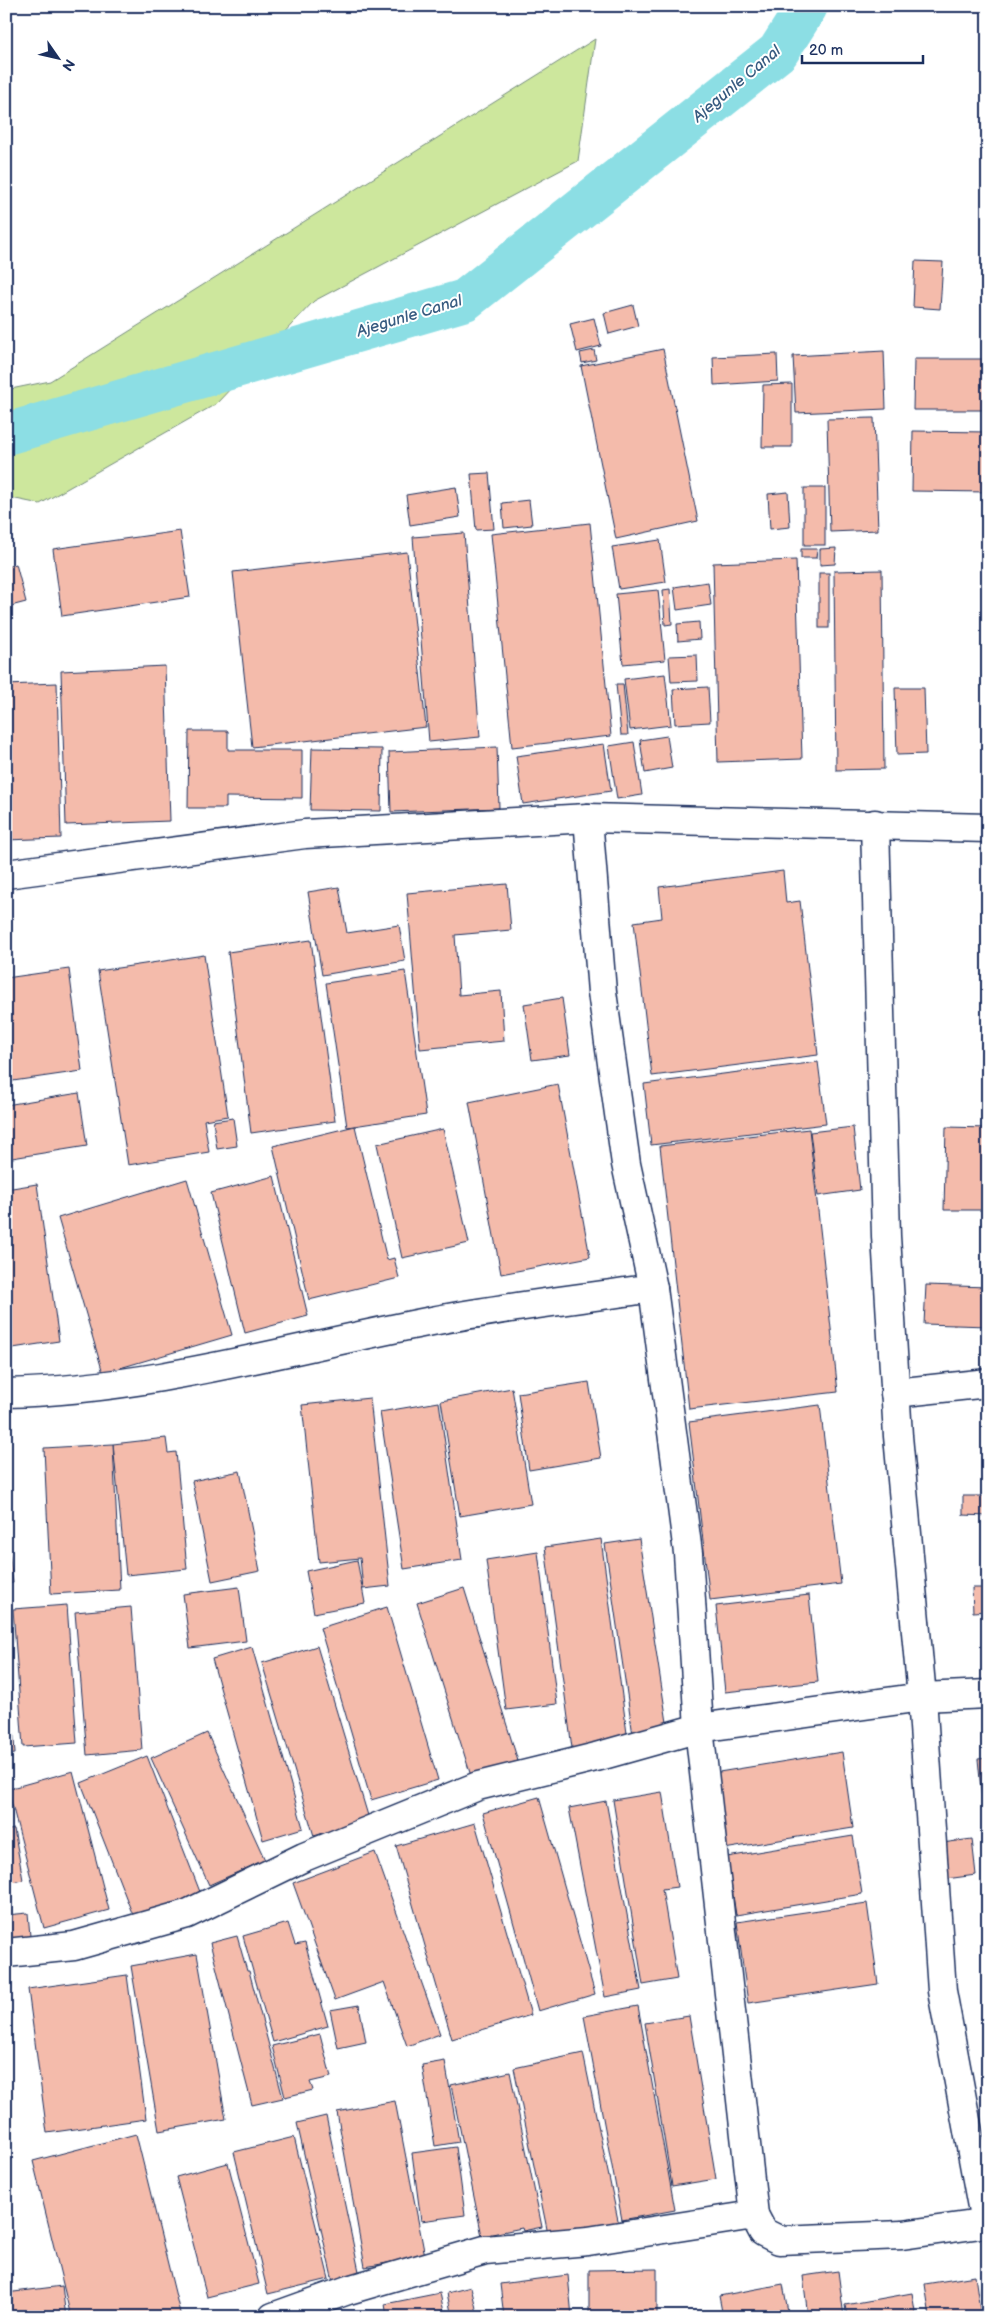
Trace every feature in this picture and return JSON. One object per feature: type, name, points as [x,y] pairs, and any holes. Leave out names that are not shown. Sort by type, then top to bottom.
[{"type":"street","points":[[588,818],[605,1011],[626,1164],[653,1288],[688,1553],[699,1728],[754,2215],[763,2232],[779,2240],[902,2235],[987,2223],[942,1990],[922,1697],[895,1393],[886,1236],[875,824]]},
{"type":"street","points":[[6,874],[305,834],[588,818],[988,828]]},
{"type":"street","points":[[6,1393],[54,1392],[167,1376],[433,1321],[653,1288]]},
{"type":"street","points":[[895,1393],[988,1383]]},
{"type":"street","points":[[6,1953],[74,1946],[187,1914],[304,1857],[478,1786],[596,1757],[699,1728],[922,1697],[988,1694]]},
{"type":"street","points":[[272,2317],[348,2290],[485,2250],[588,2241],[754,2215]]},
{"type":"green space","points":[[595,39],[578,161],[314,301],[216,404],[40,504],[6,497],[6,390],[50,381]]},
{"type":"building","points":[[915,261],[943,262],[940,309],[913,307]]},
{"type":"building","points":[[633,305],[638,326],[609,334],[604,313]]},
{"type":"building","points":[[594,318],[601,346],[577,352],[570,324]]},
{"type":"building","points":[[663,349],[698,521],[616,539],[581,366]]},
{"type":"building","points":[[594,350],[596,360],[582,363],[580,353]]},
{"type":"building","points":[[884,351],[886,409],[796,413],[793,356]]},
{"type":"building","points":[[777,354],[778,381],[714,385],[713,357]]},
{"type":"building","points":[[914,359],[988,359],[988,410],[913,410]]},
{"type":"building","points":[[792,384],[792,447],[762,447],[763,385]]},
{"type":"building","points":[[874,418],[878,530],[830,532],[827,419]]},
{"type":"building","points":[[913,431],[988,432],[988,492],[912,491]]},
{"type":"building","points":[[489,473],[494,529],[476,530],[471,474]]},
{"type":"building","points":[[456,487],[460,517],[410,525],[406,495]]},
{"type":"building","points":[[804,488],[825,488],[825,545],[804,545]]},
{"type":"building","points":[[788,492],[790,527],[770,529],[768,494]]},
{"type":"building","points":[[529,500],[532,525],[504,528],[502,503]]},
{"type":"building","points":[[590,523],[611,736],[512,747],[491,534]]},
{"type":"building","points":[[180,531],[190,597],[62,616],[53,549]]},
{"type":"building","points":[[464,533],[480,737],[429,742],[413,537]]},
{"type":"building","points":[[660,540],[666,582],[619,589],[612,547]]},
{"type":"building","points":[[836,548],[835,564],[820,565],[820,549]]},
{"type":"building","points":[[801,549],[817,549],[816,558],[801,558]]},
{"type":"building","points":[[407,552],[426,727],[252,747],[233,572]]},
{"type":"building","points":[[796,560],[802,759],[718,762],[713,563]]},
{"type":"building","points":[[16,564],[26,602],[7,607],[10,619],[6,620],[6,567]]},
{"type":"building","points":[[882,570],[884,769],[836,770],[834,571]]},
{"type":"building","points":[[819,573],[829,573],[829,628],[819,628]]},
{"type":"building","points":[[708,582],[711,605],[677,610],[674,587]]},
{"type":"building","points":[[670,589],[672,624],[665,625],[663,590]]},
{"type":"building","points":[[658,590],[665,660],[623,664],[616,594]]},
{"type":"building","points":[[699,622],[700,639],[678,641],[677,624]]},
{"type":"building","points":[[697,655],[698,681],[671,682],[669,656]]},
{"type":"building","points":[[165,666],[170,821],[66,825],[61,671]]},
{"type":"building","points":[[665,674],[671,725],[630,730],[624,679]]},
{"type":"building","points":[[57,683],[61,838],[6,840],[6,685]]},
{"type":"building","points":[[616,684],[623,684],[628,735],[621,735]]},
{"type":"building","points":[[708,687],[710,722],[675,724],[673,689]]},
{"type":"building","points":[[895,688],[924,688],[926,754],[897,755]]},
{"type":"building","points":[[189,731],[228,731],[228,750],[302,750],[302,798],[226,797],[226,808],[188,808]]},
{"type":"building","points":[[667,736],[672,768],[645,773],[640,740]]},
{"type":"building","points":[[634,742],[642,795],[617,799],[609,746]]},
{"type":"building","points":[[604,744],[611,791],[523,804],[516,756]]},
{"type":"building","points":[[497,747],[499,808],[391,812],[389,752]]},
{"type":"building","points":[[312,748],[382,749],[381,811],[310,810]]},
{"type":"building","points":[[783,871],[786,903],[800,901],[818,1055],[652,1076],[634,922],[662,918],[659,887]]},
{"type":"building","points":[[507,884],[511,930],[455,935],[459,995],[501,991],[504,1041],[420,1049],[407,893]]},
{"type":"building","points":[[339,887],[347,933],[399,925],[405,961],[322,975],[308,892]]},
{"type":"building","points":[[311,940],[335,1121],[251,1133],[228,952]]},
{"type":"building","points":[[204,955],[228,1116],[204,1120],[209,1152],[128,1165],[98,971]]},
{"type":"building","points":[[69,969],[82,1071],[6,1082],[6,978]]},
{"type":"building","points":[[405,971],[426,1115],[347,1127],[326,983]]},
{"type":"building","points":[[562,998],[570,1055],[532,1060],[524,1004]]},
{"type":"building","points":[[818,1062],[826,1124],[651,1145],[644,1084]]},
{"type":"building","points":[[558,1084],[590,1257],[501,1274],[469,1102]]},
{"type":"building","points":[[79,1093],[87,1146],[6,1159],[6,1105]]},
{"type":"building","points":[[233,1118],[237,1146],[217,1149],[213,1121]]},
{"type":"building","points":[[355,1126],[387,1260],[394,1258],[399,1278],[309,1300],[273,1146]]},
{"type":"building","points":[[853,1127],[860,1190],[818,1196],[810,1132]]},
{"type":"building","points":[[946,1127],[988,1128],[988,1210],[944,1210]]},
{"type":"building","points":[[443,1129],[469,1243],[402,1258],[377,1144]]},
{"type":"building","points":[[809,1129],[838,1392],[689,1409],[660,1146]]},
{"type":"building","points":[[274,1176],[308,1316],[245,1333],[211,1193]]},
{"type":"building","points":[[187,1179],[232,1335],[103,1373],[58,1218]]},
{"type":"building","points":[[37,1184],[59,1341],[6,1349],[6,1189]]},
{"type":"building","points":[[926,1285],[988,1287],[988,1326],[924,1324]]},
{"type":"building","points":[[589,1382],[601,1458],[529,1470],[518,1393]]},
{"type":"building","points":[[512,1388],[531,1504],[460,1516],[441,1401]]},
{"type":"building","points":[[370,1398],[390,1586],[363,1589],[360,1558],[319,1562],[302,1405]]},
{"type":"building","points":[[439,1402],[462,1560],[404,1569],[380,1412]]},
{"type":"building","points":[[820,1405],[841,1584],[710,1600],[689,1422]]},
{"type":"building","points":[[166,1438],[168,1453],[176,1452],[187,1569],[126,1575],[113,1444]]},
{"type":"building","points":[[113,1444],[120,1590],[51,1594],[44,1448]]},
{"type":"building","points":[[240,1471],[260,1571],[212,1581],[192,1481]]},
{"type":"building","points":[[963,1496],[988,1496],[988,1516],[963,1515]]},
{"type":"building","points":[[6,1525],[13,1583],[6,1584]]},
{"type":"building","points":[[601,1539],[628,1741],[572,1748],[545,1547]]},
{"type":"building","points":[[639,1539],[668,1729],[633,1735],[605,1544]]},
{"type":"building","points":[[538,1552],[557,1704],[506,1710],[486,1560]]},
{"type":"building","points":[[357,1560],[365,1603],[314,1613],[306,1571]]},
{"type":"building","points":[[239,1587],[246,1641],[190,1648],[183,1594]]},
{"type":"building","points":[[464,1588],[518,1761],[471,1776],[417,1603]]},
{"type":"building","points":[[972,1588],[988,1588],[988,1611],[973,1612]]},
{"type":"building","points":[[809,1595],[818,1682],[725,1692],[716,1606]]},
{"type":"building","points":[[67,1605],[77,1743],[23,1747],[13,1609]]},
{"type":"building","points":[[131,1607],[142,1750],[87,1755],[75,1612]]},
{"type":"building","points":[[387,1607],[438,1780],[371,1800],[320,1628]]},
{"type":"building","points":[[6,1618],[15,1754],[6,1755]]},
{"type":"building","points":[[317,1646],[369,1819],[314,1836],[262,1663]]},
{"type":"building","points":[[252,1647],[303,1828],[263,1840],[212,1659]]},
{"type":"building","points":[[207,1733],[265,1860],[209,1885],[151,1758]]},
{"type":"building","points":[[842,1752],[853,1828],[724,1849],[713,1773]]},
{"type":"building","points":[[147,1756],[202,1897],[136,1923],[81,1783]]},
{"type":"building","points":[[988,1758],[988,1830],[985,1831],[978,1759]]},
{"type":"building","points":[[73,1771],[109,1910],[44,1928],[8,1789]]},
{"type":"building","points":[[662,1792],[677,1887],[662,1889],[677,1979],[643,1985],[613,1800]]},
{"type":"building","points":[[539,1797],[595,1994],[538,2011],[483,1813]]},
{"type":"building","points":[[606,1801],[641,1990],[605,1997],[569,1808]]},
{"type":"building","points":[[475,1823],[531,2015],[452,2039],[396,1846]]},
{"type":"building","points":[[14,1829],[23,1880],[6,1883],[6,1831]]},
{"type":"building","points":[[853,1836],[862,1894],[736,1915],[727,1857]]},
{"type":"building","points":[[972,1839],[976,1875],[946,1879],[942,1843]]},
{"type":"building","points":[[375,1852],[440,2034],[407,2046],[384,1982],[335,2000],[293,1883]]},
{"type":"building","points":[[867,1903],[878,1984],[748,2003],[737,1922]]},
{"type":"building","points":[[28,1913],[30,1936],[6,1939],[6,1915]]},
{"type":"building","points":[[985,1915],[988,1915],[988,1938]]},
{"type":"building","points":[[288,1923],[295,1945],[305,1943],[328,2026],[273,2042],[243,1936]]},
{"type":"building","points":[[237,1936],[247,1971],[249,1971],[283,2098],[252,2105],[210,1943]]},
{"type":"building","points":[[197,1954],[226,2119],[159,2131],[131,1966]]},
{"type":"building","points":[[127,1975],[146,2119],[47,2133],[28,1989]]},
{"type":"building","points":[[359,2005],[366,2042],[338,2048],[330,2010]]},
{"type":"building","points":[[638,2006],[675,2210],[622,2220],[584,2016]]},
{"type":"building","points":[[689,2016],[716,2179],[672,2186],[645,2023]]},
{"type":"building","points":[[320,2034],[331,2077],[310,2082],[313,2090],[285,2097],[272,2046]]},
{"type":"building","points":[[583,2053],[619,2225],[549,2239],[514,2068]]},
{"type":"building","points":[[445,2061],[459,2142],[435,2146],[422,2065]]},
{"type":"building","points":[[510,2072],[542,2227],[523,2231],[522,2228],[482,2236],[451,2085]]},
{"type":"building","points":[[395,2101],[425,2256],[365,2267],[337,2112]]},
{"type":"building","points":[[326,2116],[360,2276],[333,2282],[297,2123]]},
{"type":"building","points":[[136,2134],[181,2317],[71,2317],[33,2161]]},
{"type":"building","points":[[294,2137],[329,2279],[268,2294],[234,2152]]},
{"type":"building","points":[[456,2147],[465,2215],[421,2221],[412,2153]]},
{"type":"building","points":[[228,2163],[259,2284],[207,2297],[176,2177]]},
{"type":"building","points":[[657,2269],[657,2317],[589,2317],[589,2270]]},
{"type":"building","points":[[838,2271],[844,2317],[808,2317],[803,2276]]},
{"type":"building","points":[[568,2275],[572,2317],[504,2317],[500,2284]]},
{"type":"building","points":[[983,2275],[988,2275],[988,2304]]},
{"type":"building","points":[[975,2276],[981,2317],[930,2317],[925,2284]]},
{"type":"building","points":[[783,2284],[789,2317],[723,2317],[719,2296]]},
{"type":"building","points":[[62,2286],[66,2317],[6,2317],[6,2293]]},
{"type":"building","points":[[471,2287],[478,2317],[452,2317],[447,2293]]},
{"type":"building","points":[[440,2293],[445,2317],[387,2317],[385,2304]]},
{"type":"building","points":[[912,2293],[916,2317],[847,2317],[845,2305]]},
{"type":"waterway","name":"Ajegunle Canal","points":[[6,434],[465,300],[778,52],[807,6]]}]
